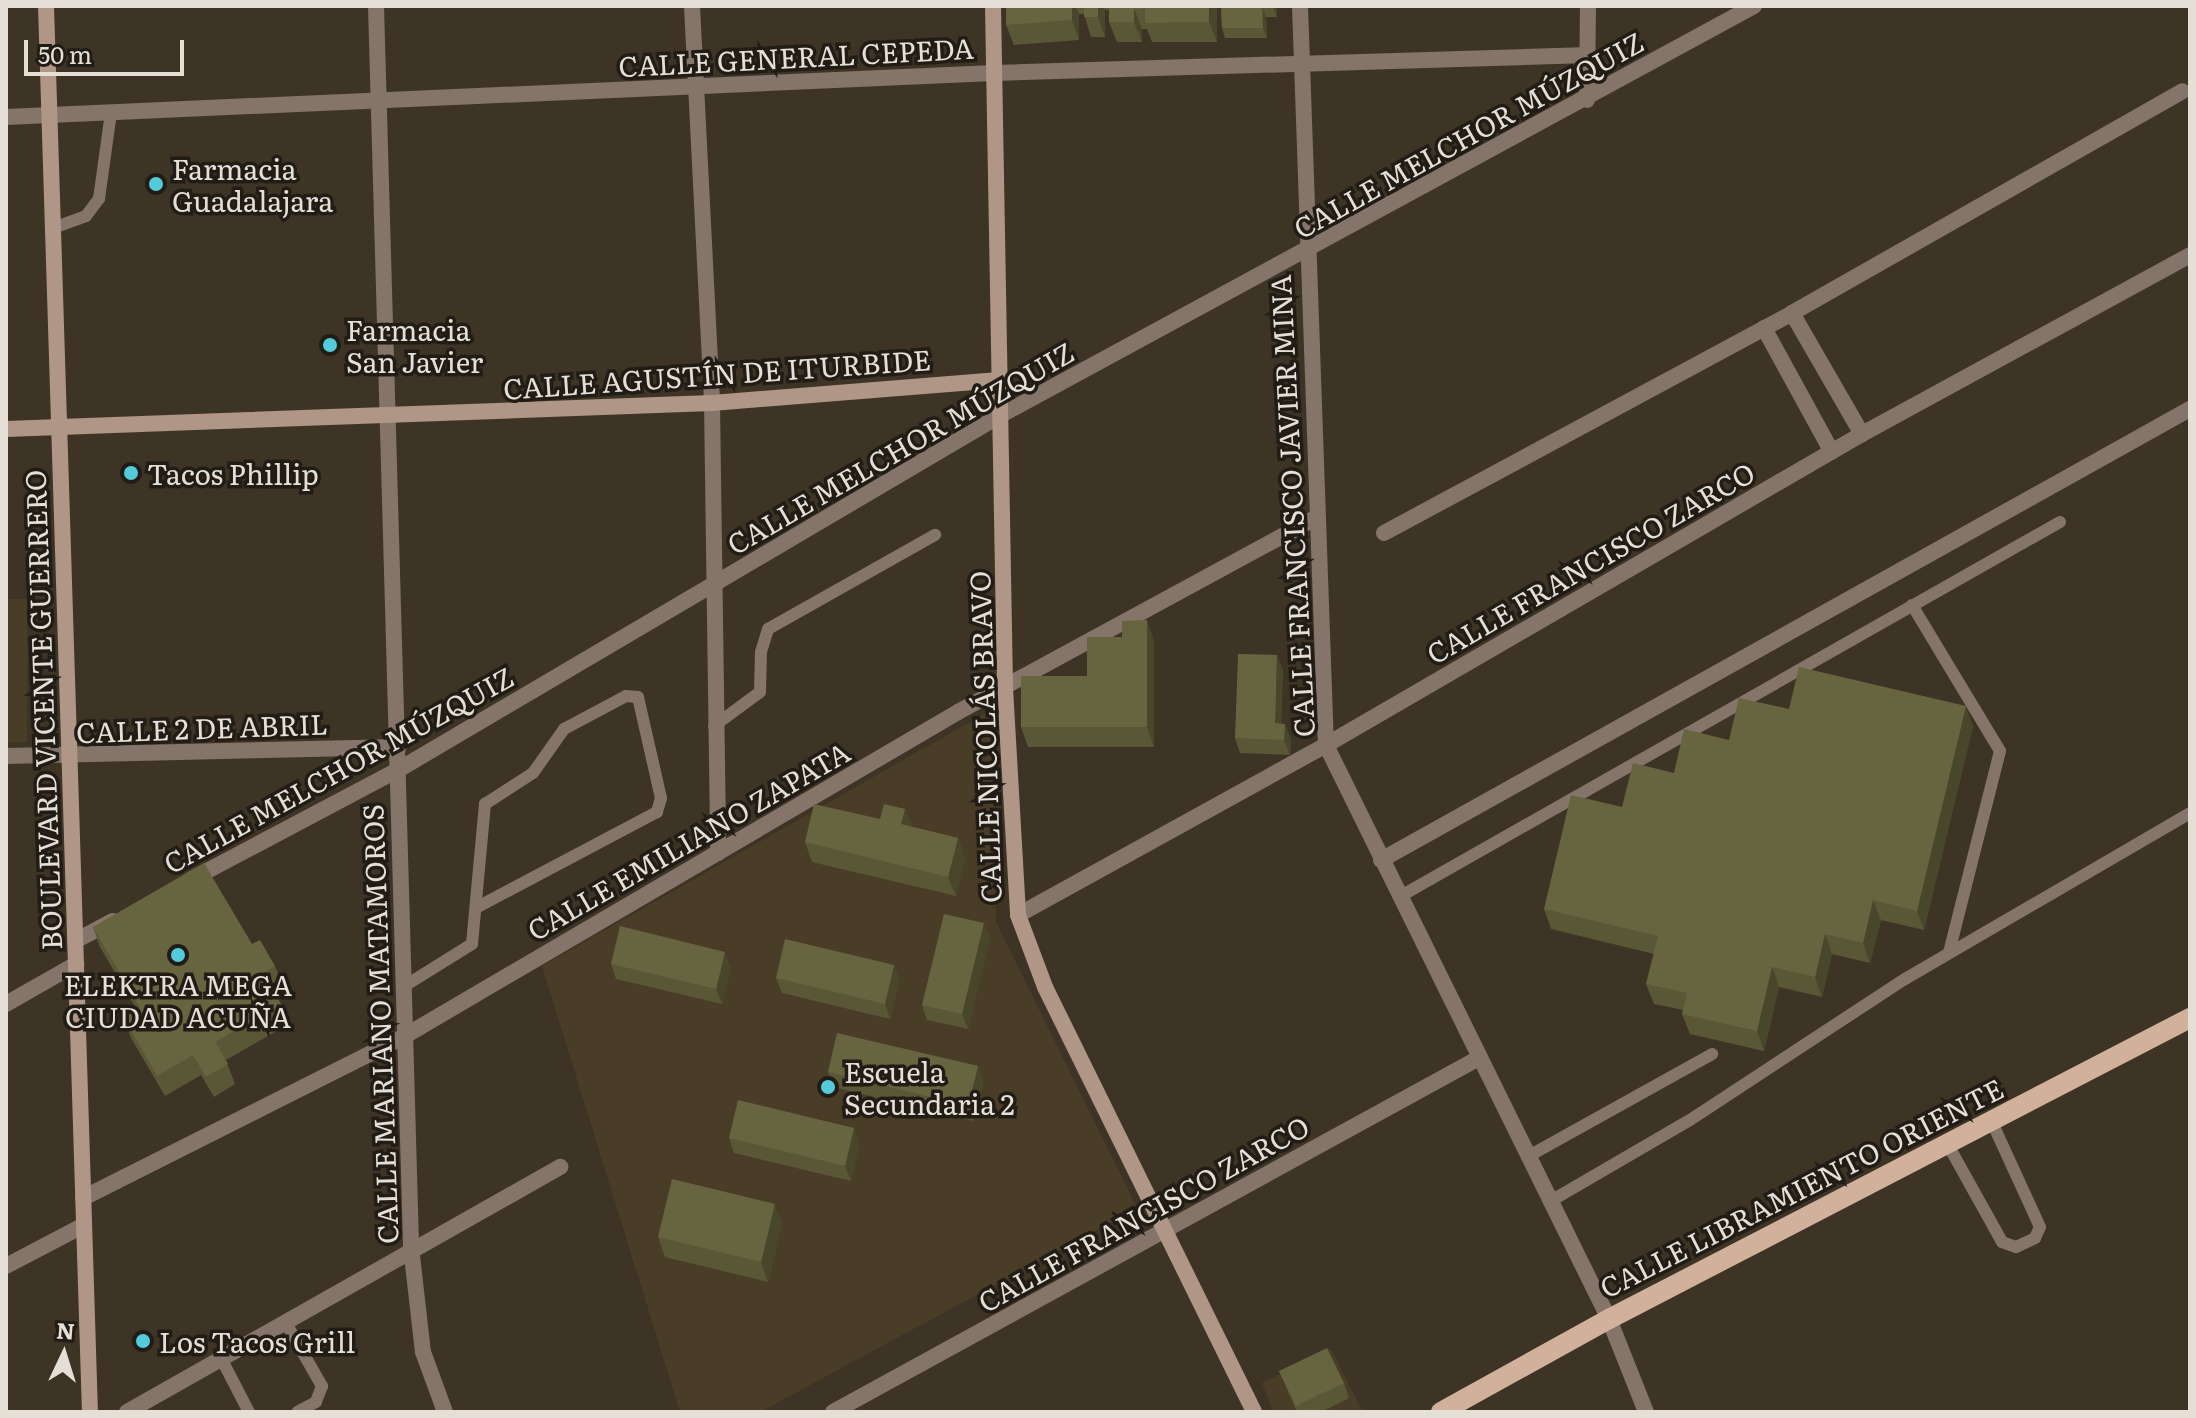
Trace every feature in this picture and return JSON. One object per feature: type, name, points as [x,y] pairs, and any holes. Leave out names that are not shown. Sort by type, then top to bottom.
[{"type":"main road","name":"CALLE LIBRAMIENTO ORIENTE","points":[[1441,1412],[1609,1319],[2190,1018]]},
{"type":"street","name":"BOULEVARD VICENTE GUERRERO","points":[[46,6],[90,1412]]},
{"type":"street","name":"CALLE MARIANO MATAMOROS","points":[[376,6],[391,418],[403,1037],[411,1247],[423,1352],[445,1412]]},
{"type":"street","points":[[692,6],[712,403],[717,583],[714,726],[718,853]]},
{"type":"street","name":"CALLE NICOLÁS BRAVO","points":[[993,6],[1005,688],[1018,915],[1045,987],[1254,1412]]},
{"type":"street","name":"CALLE FRANCISCO JAVIER MINA","points":[[1300,6],[1305,253],[1326,745],[1477,1059],[1609,1319],[1646,1412]]},
{"type":"street","points":[[1587,100],[1588,6]]},
{"type":"street","name":"CALLE MELCHOR MÚZQUIZ","points":[[174,889],[398,770],[1001,415],[1587,100],[1754,6]]},
{"type":"street","name":"CALLE GENERAL CEPEDA","points":[[6,117],[379,104],[994,73],[1589,55]]},
{"type":"street","points":[[1384,533],[1792,313],[2182,91]]},
{"type":"street","name":"CALLE FRANCISCO ZARCO","points":[[1018,915],[1326,745],[1862,434],[2190,255]]},
{"type":"street","points":[[1792,313],[1862,434]]},
{"type":"street","points":[[1764,328],[1832,452]]},
{"type":"street","name":"CALLE AGUSTÍN DE ITURBIDE","points":[[6,429],[391,418],[712,403],[999,380]]},
{"type":"street","points":[[1381,860],[2190,409]]},
{"type":"street","name":"CALLE EMILIANO ZAPATA","points":[[83,1198],[403,1037],[1005,688],[1315,518]]},
{"type":"street","name":"CALLE 2 DE ABRIL","points":[[6,756],[399,747]]},
{"type":"street","points":[[75,941],[132,911]]},
{"type":"street","points":[[6,1004],[76,964]]},
{"type":"street","name":"CALLE FRANCISCO ZARCO","points":[[833,1412],[1477,1059]]},
{"type":"street","points":[[127,1412],[286,1323],[411,1247],[560,1167]]},
{"type":"street","points":[[6,1266],[84,1225]]},
{"type":"lane","points":[[53,228],[86,216],[99,199],[111,113]]},
{"type":"lane","points":[[1399,897],[2060,522]]},
{"type":"lane","points":[[714,726],[760,692],[761,652],[768,629],[935,535]]},
{"type":"lane","points":[[1912,605],[2000,751],[1949,953]]},
{"type":"lane","points":[[403,987],[468,949],[476,908],[483,806],[533,773],[564,729],[626,696],[638,697],[661,798],[657,812],[476,908]]},
{"type":"lane","points":[[1549,1202],[1690,1120],[1949,953],[2190,813]]},
{"type":"lane","points":[[1527,1157],[1712,1054]]},
{"type":"lane","points":[[1947,1143],[2002,1242],[2016,1247],[2035,1238],[2040,1227],[1991,1120]]},
{"type":"lane","points":[[286,1323],[322,1386],[316,1402],[297,1412]]},
{"type":"lane","points":[[222,1360],[249,1412]]},
{"type":"shaded area","points":[[6,599],[27,599],[27,742],[6,742]]},
{"type":"shaded area","name":"Escuela Secundaria 2","points":[[991,710],[996,922],[1137,1208],[760,1412],[680,1412],[542,966]]},
{"type":"shaded area","points":[[1331,1349],[1363,1412],[1273,1412],[1262,1383]]},
{"type":"building","points":[[1006,6],[1072,6],[1072,20],[1006,25]]},
{"type":"building","points":[[1084,6],[1098,6],[1098,17],[1084,17]]},
{"type":"building","points":[[1109,6],[1142,6],[1142,9],[1134,9],[1134,22],[1109,22]]},
{"type":"building","points":[[1145,6],[1209,6],[1209,22],[1145,23]]},
{"type":"building","points":[[1221,6],[1273,7],[1262,7],[1263,28],[1222,28]]},
{"type":"building","points":[[1147,620],[1147,727],[1021,727],[1021,676],[1087,676],[1087,637],[1122,637],[1122,621]]},
{"type":"building","points":[[1238,654],[1277,655],[1275,723],[1285,724],[1284,740],[1235,738]]},
{"type":"building","points":[[1799,667],[1966,706],[1917,911],[1873,900],[1863,943],[1825,934],[1815,977],[1772,967],[1757,1031],[1682,1014],[1687,993],[1646,984],[1658,936],[1544,909],[1571,795],[1622,807],[1633,763],[1674,773],[1684,729],[1729,740],[1739,698],[1789,709]]},
{"type":"building","points":[[814,804],[880,819],[884,804],[905,809],[901,824],[958,838],[948,877],[805,842]]},
{"type":"building","points":[[204,863],[252,944],[260,940],[275,966],[263,973],[281,1004],[215,1042],[228,1064],[206,1077],[193,1055],[157,1076],[124,1018],[140,1008],[93,927]]},
{"type":"building","points":[[944,914],[984,923],[962,1014],[922,1005]]},
{"type":"building","points":[[620,926],[725,952],[716,989],[611,964]]},
{"type":"building","points":[[785,939],[894,965],[885,1004],[776,978]]},
{"type":"building","points":[[837,1033],[978,1066],[968,1106],[828,1072]]},
{"type":"building","points":[[738,1100],[854,1128],[845,1166],[729,1138]]},
{"type":"building","points":[[672,1179],[775,1204],[761,1262],[658,1237]]},
{"type":"building","points":[[1327,1348],[1344,1383],[1296,1406],[1279,1371]]},
{"type":"place","name":"Farmacia Guadalajara","points":[[156,184]]},
{"type":"place","name":"Farmacia San Javier","points":[[330,345]]},
{"type":"place","name":"Tacos Phillip","points":[[131,473]]},
{"type":"place","name":"ELEKTRA MEGA CIUDAD ACUÑA","points":[[178,955]]},
{"type":"place","name":"Escuela Secundaria 2","points":[[828,1087]]},
{"type":"place","name":"Los Tacos Grill","points":[[143,1341]]}]
